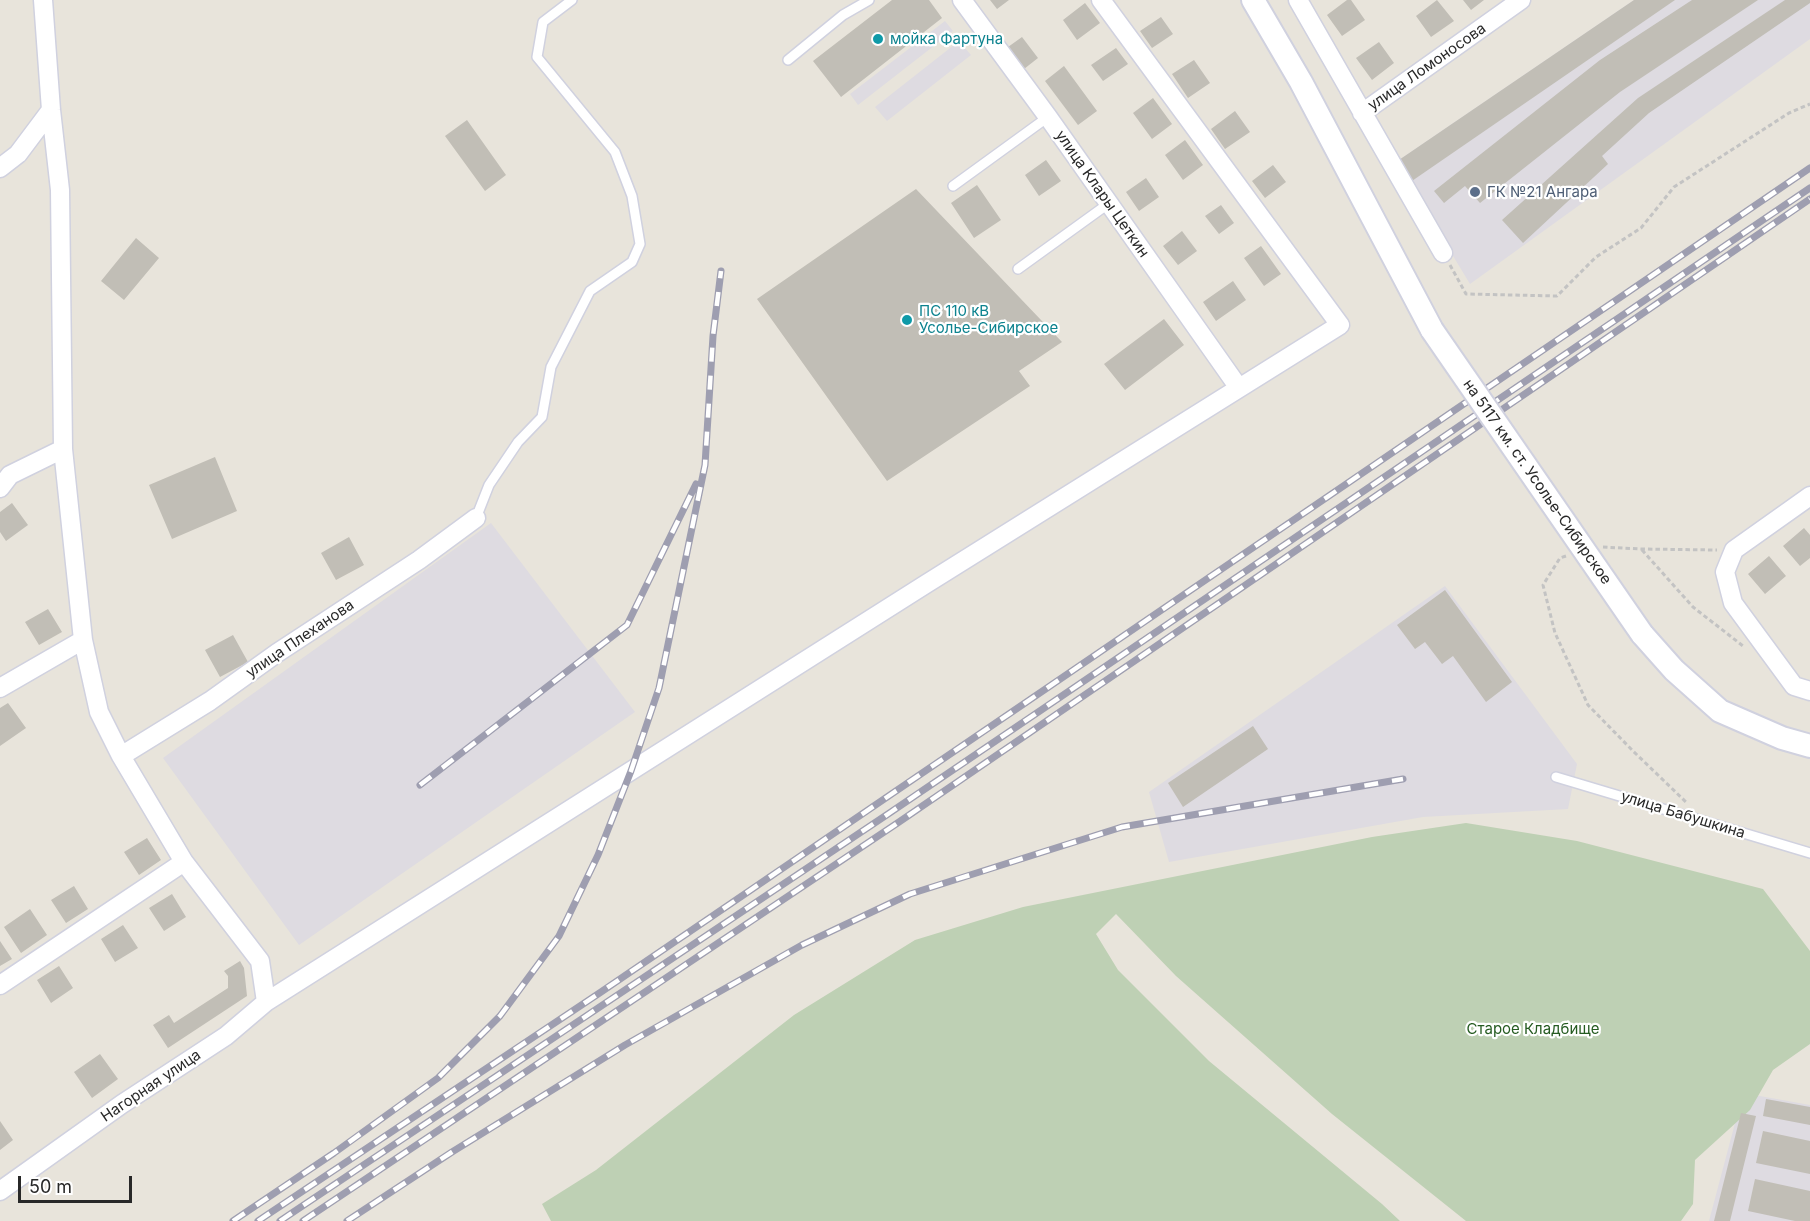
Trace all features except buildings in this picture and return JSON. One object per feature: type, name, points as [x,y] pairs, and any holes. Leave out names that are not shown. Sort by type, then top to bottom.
[{"type":"street","points":[[44,0],[51,110],[60,190],[63,449],[83,640],[99,712],[121,756],[184,862],[260,961],[266,1002]]},
{"type":"street","name":"улица Клары Цеткин","points":[[962,0],[1048,117],[1239,388]]},
{"type":"street","name":"Нагорная улица","points":[[0,1191],[122,1104],[225,1036],[266,1002],[1340,325],[1101,0]]},
{"type":"street","name":"на 5117 км. ст. Усолье-Сибирское","points":[[1253,0],[1307,92],[1432,330],[1642,634],[1674,670],[1720,711],[1782,738],[1810,746]]},
{"type":"street","points":[[1298,0],[1443,253]]},
{"type":"street","name":"улица Ломоносова","points":[[1362,113],[1521,0]]},
{"type":"street","points":[[0,168],[18,154],[51,110]]},
{"type":"street","points":[[0,488],[10,476],[63,449]]},
{"type":"street","points":[[1810,496],[1734,550],[1725,572],[1733,603],[1794,686],[1810,691]]},
{"type":"street","name":"улица Плеханова","points":[[121,756],[210,701],[277,653],[419,560],[477,518]]},
{"type":"street","points":[[0,688],[83,640]]},
{"type":"street","points":[[0,985],[184,862]]},
{"type":"lane","points":[[477,518],[489,485],[518,442],[542,417],[551,367],[590,291],[632,262],[640,244],[632,196],[615,152],[537,57],[543,22],[572,0]]},
{"type":"lane","points":[[788,60],[843,15],[869,0]]},
{"type":"lane","points":[[952,186],[1048,117]]},
{"type":"lane","points":[[1018,268],[1108,204]]},
{"type":"lane","name":"улица Бабушкина","points":[[1556,777],[1810,853]]},
{"type":"path","points":[[1443,253],[1466,294],[1557,296],[1596,257],[1641,228],[1674,187],[1789,113],[1810,104]]},
{"type":"path","points":[[1597,547],[1734,550]]},
{"type":"path","points":[[1641,549],[1693,607],[1748,650]]},
{"type":"path","points":[[1569,555],[1560,558],[1543,585],[1555,633],[1588,705],[1633,752],[1708,822]]},
{"type":"shaded area","points":[[1634,0],[1810,0],[1810,39],[1470,284],[1396,162]]},
{"type":"shaded area","points":[[945,21],[953,31],[858,105],[850,94]]},
{"type":"shaded area","points":[[959,41],[971,55],[887,121],[875,107]]},
{"type":"shaded area","points":[[491,523],[635,712],[299,945],[163,758]]},
{"type":"shaded area","points":[[1445,586],[1577,764],[1568,809],[1423,817],[1169,862],[1149,792]]},
{"type":"shaded area","points":[[1743,1093],[1810,1105],[1810,1221],[1709,1221]]},
{"type":"green space","name":"Старое Кладбище","points":[[1466,823],[1577,841],[1763,889],[1810,951],[1810,1044],[1773,1070],[1750,1110],[1695,1160],[1693,1204],[1681,1221],[1466,1221],[1332,1114],[1176,976],[1116,914],[1096,934],[1118,970],[1209,1061],[1400,1221],[551,1221],[542,1204],[596,1170],[794,1015],[915,940],[1023,907],[1372,837]]},
{"type":"railway","points":[[258,1221],[601,992],[1810,168]]},
{"type":"railway","points":[[280,1221],[891,812],[1810,188]]},
{"type":"railway","points":[[303,1221],[899,822],[1810,199]]},
{"type":"railway","points":[[233,1221],[334,1153],[438,1078],[500,1016],[559,936],[598,855],[631,771],[659,688],[705,465],[713,336],[721,271]]},
{"type":"railway","points":[[420,785],[627,625],[696,484]]},
{"type":"railway","points":[[347,1221],[452,1152],[625,1045],[802,945],[910,894],[1122,827],[1403,779]]},
{"type":"place","name":"мойка Фартуна","points":[[878,39]]},
{"type":"place","name":"ГК №21 Ангара","points":[[1475,192]]},
{"type":"place","name":"ПС 110 кВ Усолье-Сибирское","points":[[907,320]]}]
